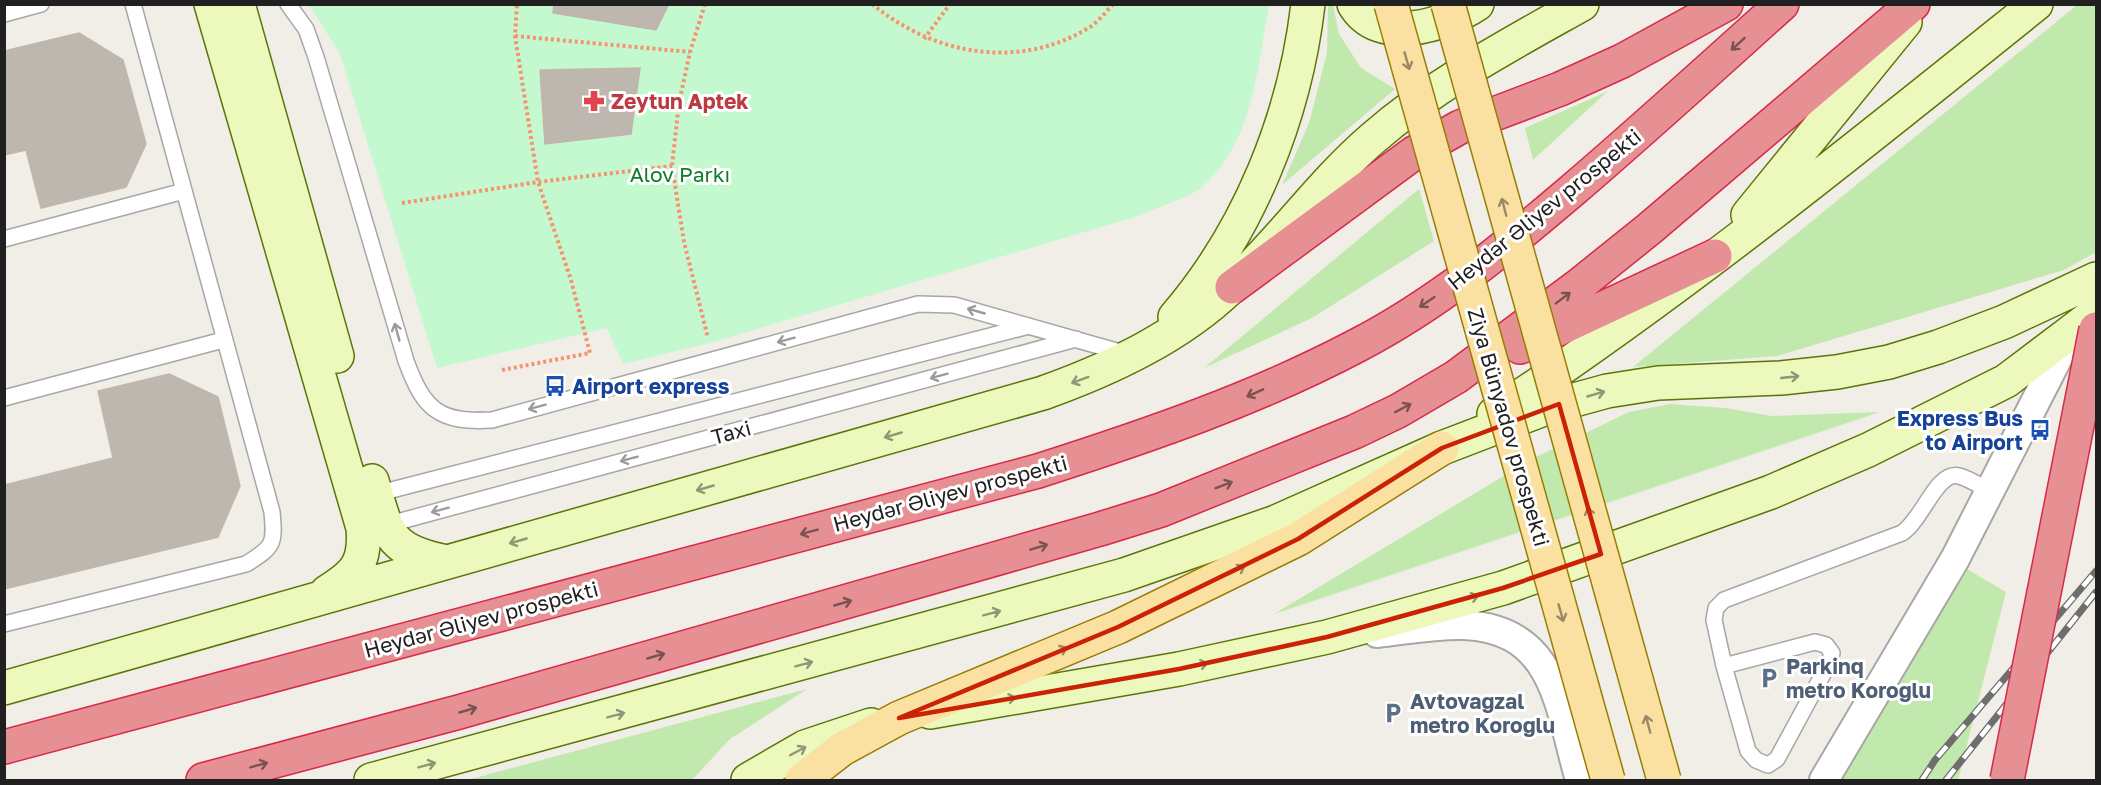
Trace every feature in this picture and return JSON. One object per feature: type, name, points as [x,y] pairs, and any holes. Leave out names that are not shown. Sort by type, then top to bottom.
[{"type":"highway","points":[[1232,287],[1414,153],[1444,135],[1622,61],[1726,4]]},
{"type":"highway","name":"Heydər Əliyev prospekti","points":[[4,747],[1038,471],[1147,436],[1243,399],[1360,345],[1484,264],[1623,147],[1782,4]]},
{"type":"highway","points":[[1456,377],[1578,286],[1649,229],[1913,4]]},
{"type":"highway","points":[[203,780],[539,689],[951,573],[1161,510],[1354,432],[1398,411],[1456,377],[1715,256]]},
{"type":"highway","points":[[2007,780],[2083,332]]},
{"type":"main road","points":[[211,4],[363,528],[365,546],[360,564],[349,579],[316,600]]},
{"type":"main road","points":[[238,4],[386,525],[403,549],[418,556],[446,562]]},
{"type":"main road","points":[[1141,350],[1191,298],[1245,212],[1290,103],[1303,47],[1308,4]]},
{"type":"main road","points":[[1354,4],[1361,17],[1375,25],[1399,30],[1432,25],[1477,4]]},
{"type":"main road","name":"Ziya Bünyadov prospekti","points":[[1391,4],[1608,780]]},
{"type":"main road","points":[[1448,4],[1664,780]]},
{"type":"main road","points":[[4,688],[1043,393],[1090,376],[1141,350],[1208,307],[1232,287],[1333,177],[1397,119],[1488,57],[1582,4]]},
{"type":"main road","points":[[1715,256],[1919,4]]},
{"type":"main road","points":[[802,780],[842,749],[899,718],[1118,627],[1308,533],[1442,448],[1586,352],[1715,256],[2036,4]]},
{"type":"main road","points":[[370,780],[1124,575],[1276,522],[1442,448],[1549,407],[1607,391],[1658,383],[1826,373],[1889,362],[1938,347],[2004,322],[2097,279]]},
{"type":"main road","points":[[748,780],[805,747],[856,729],[899,718],[1179,669],[1327,637],[1503,588],[1771,492],[1868,450],[2006,381],[2083,332],[2097,312]]},
{"type":"street","points":[[1824,780],[1949,569],[1990,490],[2083,332]]},
{"type":"street","points":[[1327,637],[1463,625],[1494,629],[1518,638],[1537,655],[1552,681],[1580,780]]},
{"type":"lane","points":[[4,14],[40,4]]},
{"type":"lane","points":[[4,624],[246,564],[264,553],[274,538],[272,512],[223,340],[133,4]]},
{"type":"lane","points":[[288,4],[306,29],[316,57],[416,390],[431,408],[445,417],[466,421],[492,420],[918,304],[954,305],[1076,339],[1141,350]]},
{"type":"lane","points":[[4,239],[184,191]]},
{"type":"lane","name":"Taxi","points":[[376,494],[1029,326]]},
{"type":"lane","name":"Taxi","points":[[386,525],[1076,339]]},
{"type":"lane","points":[[4,398],[223,340]]},
{"type":"lane","points":[[1724,666],[1815,642],[1826,645],[1832,653],[1829,663],[1777,759],[1768,765],[1756,760],[1748,751],[1724,666],[1714,620],[1716,608],[1724,600],[1902,533],[1912,526],[1939,482],[1947,476],[1958,476],[1990,490]]},
{"type":"path","points":[[502,370],[590,353],[571,280],[538,182],[515,36],[517,4]]},
{"type":"path","points":[[705,4],[690,52],[679,103],[672,166],[684,242],[710,343]]},
{"type":"path","points":[[872,4],[924,39],[985,53],[1039,50],[1091,27],[1113,4]]},
{"type":"path","points":[[924,39],[950,4]]},
{"type":"path","points":[[515,36],[690,52]]},
{"type":"path","points":[[402,203],[538,182],[672,166]]},
{"type":"highlighted area","points":[[1559,404],[1601,554],[1503,588],[1327,637],[1179,669],[899,718],[1118,627],[1298,539],[1442,448]]},
{"type":"green space","name":"Alov Parkı","points":[[309,5],[1269,5],[1250,102],[1233,148],[1219,169],[1202,187],[1180,199],[1135,217],[710,343],[623,364],[607,328],[437,368],[340,54]]},
{"type":"green space","points":[[1328,5],[1333,5],[1339,34],[1361,68],[1395,89],[1282,185],[1309,123],[1327,53]]},
{"type":"green space","points":[[2077,5],[2096,5],[2096,252],[2064,270],[1777,356],[1633,367]]},
{"type":"green space","points":[[1608,91],[1533,160],[1525,128]]},
{"type":"green space","points":[[1419,189],[1434,241],[1312,318],[1204,368]]},
{"type":"green space","points":[[1670,404],[1725,408],[1772,416],[1880,412],[1274,614],[1532,459],[1629,412]]},
{"type":"green space","points":[[1965,568],[2006,592],[1958,780],[1839,780]]},
{"type":"green space","points":[[807,689],[730,739],[692,780],[467,780]]},
{"type":"building","points":[[554,4],[669,4],[656,30],[553,13]]},
{"type":"building","points":[[79,33],[123,60],[146,144],[126,187],[41,208],[26,150],[4,155],[4,51]]},
{"type":"building","points":[[640,68],[631,134],[545,144],[540,70]]},
{"type":"building","points":[[169,374],[218,397],[240,486],[218,537],[4,589],[4,485],[113,458],[98,391]]},
{"type":"railway","points":[[1922,780],[1935,760],[2096,571]]},
{"type":"railway","points":[[1946,780],[2096,592]]},
{"type":"place","name":"Zeytun Aptek","points":[[594,101]]},
{"type":"place","name":"Airport express","points":[[555,386]]},
{"type":"place","name":"Express Bus to Airport","points":[[2040,430]]},
{"type":"place","name":"Parkinq metro Koroğlu","points":[[1769,678]]},
{"type":"place","name":"Avtovağzal metro Koroğlu","points":[[1393,713]]}]
